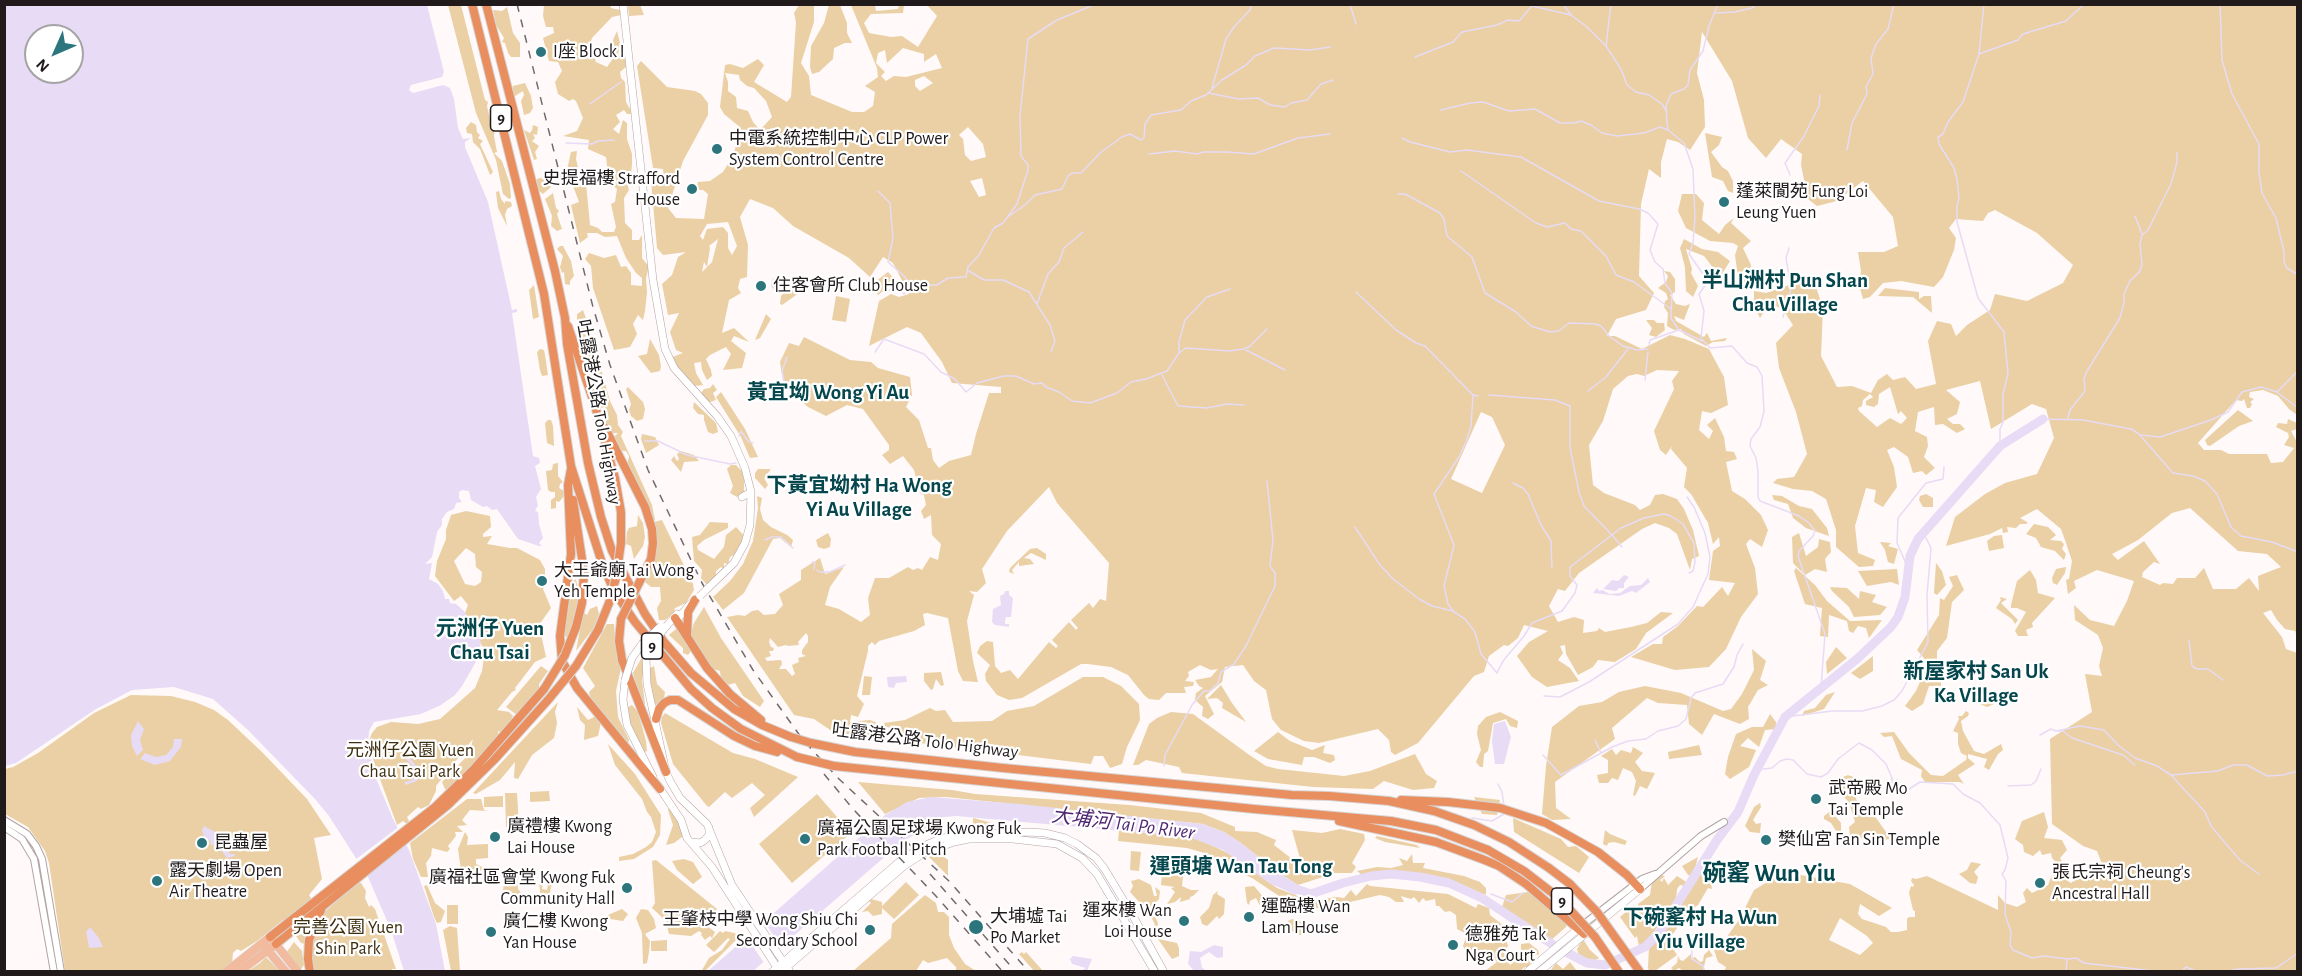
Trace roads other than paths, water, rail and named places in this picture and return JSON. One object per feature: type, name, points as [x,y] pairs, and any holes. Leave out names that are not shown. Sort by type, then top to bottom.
[{"type":"highway","name":"吐露港公路 Tolo Highway","points":[[472,4],[537,262],[571,466],[602,563],[623,607],[645,637],[684,682],[712,708],[741,729],[786,753],[834,766],[1076,792],[1391,820],[1430,828],[1488,850],[1524,871],[1559,898],[1595,937],[1619,972]]},
{"type":"highway","name":"吐露港公路 Tolo Highway","points":[[486,4],[555,271],[592,481],[606,534],[627,582],[655,629],[699,681],[734,709],[778,732],[811,743],[855,752],[1192,786],[1389,801],[1434,811],[1474,825],[1509,842],[1570,884],[1597,912],[1640,972]]},
{"type":"highway","points":[[273,940],[481,773],[548,700],[580,660],[598,630],[618,571],[621,543],[618,491],[595,406],[565,318]]},
{"type":"highway","points":[[595,406],[651,523],[652,553],[621,619],[619,641],[622,660],[666,772]]},
{"type":"highway","points":[[571,466],[568,485],[571,554],[560,636],[562,661],[577,688],[660,789]]},
{"type":"highway","points":[[407,834],[476,768],[544,688],[565,655],[576,627],[583,594],[584,563],[569,476]]},
{"type":"highway","points":[[688,639],[687,617],[698,598]]},
{"type":"highway","points":[[678,615],[688,639],[707,668],[745,707],[778,732]]},
{"type":"highway","points":[[656,719],[662,704],[668,700],[676,700],[744,742],[786,753]]},
{"type":"highway","points":[[1389,801],[1436,801],[1504,809],[1546,823],[1581,841],[1615,865],[1637,886]]},
{"type":"highway","points":[[1318,815],[1436,842],[1468,852],[1512,875],[1581,931]]},
{"type":"highway","points":[[273,940],[325,905],[355,875]]},
{"type":"highway","points":[[310,972],[309,940],[314,924],[325,905]]},
{"type":"main road","points":[[623,4],[646,228],[663,342],[674,368],[723,423],[736,445],[751,492],[750,525],[745,543],[734,563],[698,598],[639,648],[632,657],[624,687],[625,718],[633,740],[660,789],[681,820],[687,838],[712,867],[750,919],[781,969]]},
{"type":"main road","points":[[716,429],[723,423]]},
{"type":"main road","points":[[742,497],[751,492]]},
{"type":"main road","points":[[664,627],[646,657],[647,684],[666,772],[680,798],[709,827],[727,876],[750,919]]},
{"type":"main road","points":[[685,831],[690,821],[702,820]]},
{"type":"main road","points":[[692,842],[700,843],[705,840],[709,835],[709,827]]},
{"type":"main road","points":[[781,969],[899,862],[926,844],[961,834],[1037,832],[1071,840],[1096,858],[1133,916],[1164,972]]},
{"type":"main road","points":[[781,969],[904,866],[924,853],[969,839],[1020,839],[1057,844],[1070,850],[1089,865],[1097,874],[1155,972]]},
{"type":"main road","points":[[1529,969],[1568,942],[1637,886]]},
{"type":"main road","points":[[226,972],[273,940],[298,972]]},
{"type":"main road","points":[[1539,972],[1568,942]]},
{"type":"main road","points":[[239,972],[265,946]]},
{"type":"main road","points":[[265,946],[285,972]]},
{"type":"street","points":[[4,820],[27,834],[42,859],[61,972]]},
{"type":"street","points":[[1637,886],[1644,877],[1655,874],[1701,836],[1724,822]]},
{"type":"street","points":[[4,827],[22,839],[34,859],[54,972]]},
{"type":"water","points":[[4,5],[427,5],[444,72],[442,77],[411,85],[409,90],[413,93],[443,85],[450,88],[458,128],[463,139],[471,138],[465,142],[465,147],[488,202],[512,310],[517,309],[517,312],[512,313],[533,456],[539,458],[540,463],[535,466],[541,489],[536,497],[538,505],[535,511],[538,512],[543,538],[539,543],[542,546],[518,539],[497,509],[483,507],[471,500],[469,491],[459,492],[462,502],[456,503],[454,509],[447,512],[442,519],[432,557],[425,564],[432,563],[429,579],[438,584],[445,599],[449,599],[450,603],[456,604],[464,611],[480,639],[477,660],[455,695],[441,705],[421,714],[374,722],[369,731],[368,745],[375,776],[409,850],[436,924],[445,971],[404,971],[391,930],[368,877],[329,816],[248,730],[213,699],[174,687],[132,690],[96,709],[16,763],[5,766]]},
{"type":"water","points":[[775,277],[781,277],[785,284],[781,291],[775,291],[771,287],[771,281]]},
{"type":"water","points":[[1624,575],[1629,577],[1624,583],[1624,588],[1616,591],[1603,589],[1612,580],[1618,581]]},
{"type":"water","points":[[1648,578],[1650,582],[1636,593],[1632,591],[1619,596],[1593,593],[1597,588],[1599,591],[1610,594],[1620,593],[1630,586],[1641,585]]},
{"type":"water","points":[[1005,591],[1009,591],[1009,595],[1013,598],[1011,617],[1006,617],[1005,621],[1009,627],[995,625],[992,622],[993,609],[1001,605],[1000,596]]},
{"type":"water","points":[[906,676],[907,682],[896,683],[894,688],[888,687],[887,677]]},
{"type":"water","points":[[138,721],[144,729],[140,740],[143,750],[137,756],[132,746],[131,735]]},
{"type":"water","points":[[1505,721],[1511,737],[1504,764],[1495,764],[1492,741],[1494,724]]},
{"type":"water","points":[[174,739],[182,739],[181,747],[170,761],[155,765],[140,759],[145,753],[156,757],[166,755],[173,747]]},
{"type":"water","points":[[408,756],[424,775],[415,782],[405,785],[405,782],[412,780],[419,773],[404,757]]},
{"type":"water","points":[[931,797],[1020,804],[1203,824],[1224,832],[1298,885],[1296,895],[1269,883],[1223,850],[1189,837],[957,816],[944,817],[934,820],[935,824],[903,841],[753,971],[707,972],[885,815],[907,802]]},
{"type":"water","points":[[204,826],[223,836],[225,846],[230,854],[235,856],[227,858],[220,849],[210,844],[211,842],[204,837],[202,830]]},
{"type":"water","points":[[90,927],[103,947],[89,948],[86,932]]},
{"type":"water","points":[[1214,945],[1223,947],[1223,957],[1217,958],[1209,952],[1200,958],[1202,968],[1207,971],[1194,971],[1188,964],[1190,951],[1201,952]]},
{"type":"water","points":[[1073,956],[1092,959],[1087,971],[1080,971],[1086,968],[1072,964],[1070,959]]},
{"type":"waterway","points":[[887,292],[895,285],[904,294],[916,285],[937,285],[948,278],[966,277],[968,267],[979,255],[994,228],[1003,223],[1017,204],[1028,170],[1028,165],[1021,156],[1020,116],[1028,39],[1057,20],[1096,4]]},
{"type":"waterway","points":[[1212,88],[1226,39],[1250,10],[1252,4]]},
{"type":"waterway","points":[[1350,4],[1356,24]]},
{"type":"waterway","points":[[1563,4],[1571,15],[1605,45]]},
{"type":"waterway","points":[[1611,4],[1606,46],[1621,69],[1627,85],[1636,92],[1649,95],[1662,104],[1667,112]]},
{"type":"waterway","points":[[1718,4],[1709,26],[1703,51],[1690,70],[1688,85],[1671,94],[1666,106],[1668,130],[1684,143],[1693,169],[1695,218],[1693,243],[1689,254],[1708,281],[1699,294],[1704,311],[1701,338],[1710,348],[1732,346],[1747,363],[1757,367],[1762,376],[1764,411],[1760,427],[1751,439],[1750,446],[1756,458],[1758,497],[1760,501],[1799,516],[1815,531],[1799,551],[1798,556],[1825,634],[1821,688]]},
{"type":"waterway","points":[[1716,13],[1735,12],[1752,8],[1758,4]]},
{"type":"waterway","points":[[1847,150],[1852,123],[1867,94],[1866,87],[1873,74],[1871,58],[1876,44],[1888,29],[1894,4]]},
{"type":"waterway","points":[[1984,4],[1979,54],[1963,102],[1948,122],[1943,134],[1938,137],[1939,144],[1954,168],[1957,179],[1959,198],[1957,222],[1978,298],[2004,332],[2008,374],[2003,394],[2000,446]]},
{"type":"waterway","points":[[1979,54],[2018,40],[2023,34],[2066,21],[2084,4]]},
{"type":"waterway","points":[[2220,4],[2222,60],[2232,94],[2259,144],[2262,193],[2276,218],[2284,262],[2287,268],[2298,275]]},
{"type":"waterway","points":[[1415,57],[1453,42],[1462,32],[1497,25],[1508,20],[1519,21],[1532,6],[1571,15]]},
{"type":"waterway","points":[[1009,216],[1035,195],[1062,189],[1068,176],[1072,173],[1081,173],[1100,153],[1122,137],[1130,134],[1141,140],[1144,138],[1145,124],[1151,115],[1181,110],[1191,101],[1206,95],[1255,56],[1274,48],[1310,50],[1330,47]]},
{"type":"waterway","points":[[1209,93],[1238,99],[1258,98],[1270,105],[1285,107],[1291,103],[1307,100],[1321,84],[1333,80]]},
{"type":"waterway","points":[[590,104],[621,82]]},
{"type":"waterway","points":[[1790,175],[1785,163],[1804,136],[1819,106],[1820,95]]},
{"type":"waterway","points":[[1441,110],[1483,102],[1509,111],[1535,109],[1560,123],[1581,121],[1602,133],[1617,136],[1644,133],[1660,127],[1668,130]]},
{"type":"waterway","points":[[1149,154],[1175,151],[1197,154],[1203,152],[1254,154],[1298,138],[1330,134]]},
{"type":"waterway","points":[[1402,138],[1450,152],[1467,150],[1521,157],[1599,201],[1648,213],[1658,224],[1650,250],[1655,262],[1663,269],[1665,283],[1672,293],[1671,318],[1679,330]]},
{"type":"waterway","points":[[566,143],[592,144],[598,141],[614,140]]},
{"type":"waterway","points":[[2068,418],[2070,410],[2085,391],[2084,379],[2087,371],[2120,318],[2124,294],[2130,281],[2140,271],[2142,235],[2148,230],[2171,184],[2177,153]]},
{"type":"waterway","points":[[1461,171],[1536,223],[1547,227],[1565,223],[1571,229],[1581,231],[1606,256],[1616,275],[1634,282],[1671,309]]},
{"type":"waterway","points":[[878,191],[890,203],[893,238],[888,262],[905,277],[912,289]]},
{"type":"waterway","points":[[1398,194],[1405,194],[1440,213],[1444,219],[1447,236],[1472,257],[1485,293],[1516,312],[1531,326],[1550,332],[1559,331],[1569,323],[1596,324],[1623,346],[1637,350],[1648,349]]},
{"type":"waterway","points":[[2135,216],[2142,234]]},
{"type":"waterway","points":[[1037,304],[1048,274],[1059,262],[1064,248],[1083,232]]},
{"type":"waterway","points":[[1783,317],[1791,288],[1786,258],[1789,248]]},
{"type":"waterway","points":[[969,271],[984,280],[1003,280],[1029,292],[1050,325],[1055,341],[1051,352]]},
{"type":"waterway","points":[[875,352],[884,339],[924,354],[941,372],[955,379],[966,392],[977,383],[1004,376],[1016,376],[1034,384],[1042,383],[1072,401],[1090,403],[1117,393],[1131,382],[1167,371],[1179,353],[1179,342],[1185,320],[1207,297],[1230,289]]},
{"type":"waterway","points":[[1356,292],[1396,330],[1425,346],[1473,395],[1471,426],[1466,442],[1459,457],[1434,494],[1454,545],[1444,586],[1448,604],[1454,612],[1465,619],[1475,632],[1481,654],[1497,673],[1503,661],[1532,623],[1562,611],[1575,593],[1577,585],[1570,576],[1570,567],[1612,535],[1584,506],[1579,492],[1570,448],[1570,406],[1555,400],[1489,395]]},
{"type":"waterway","points":[[1179,353],[1186,348],[1230,351],[1243,349],[1249,347],[1267,329]]},
{"type":"waterway","points":[[1649,345],[1650,340],[1679,330],[1702,341]]},
{"type":"waterway","points":[[1588,391],[1606,377],[1628,349]]},
{"type":"waterway","points":[[1246,350],[1285,370]]},
{"type":"waterway","points":[[1645,380],[1648,352]]},
{"type":"waterway","points":[[785,386],[782,371],[787,357]]},
{"type":"waterway","points":[[2277,392],[2298,371]]},
{"type":"waterway","points":[[1162,375],[1178,406],[1207,408],[1227,404],[1244,405]]},
{"type":"waterway","points":[[2140,435],[2160,437],[2211,420],[2228,412],[2242,392],[2261,387],[2277,392],[2298,408]]},
{"type":"waterway","points":[[1473,395],[1478,396]]},
{"type":"waterway","points":[[2043,419],[2083,420],[2131,429],[2139,434],[2173,473],[2193,476],[2205,481],[2217,494],[2231,527],[2241,536],[2272,542],[2298,552]]},
{"type":"waterway","name":"大埔河 Tai Po River","points":[[1287,886],[1311,894],[1371,876],[1391,874],[1420,877],[1449,883],[1482,898],[1558,948],[1587,963],[1605,965],[1645,947],[1659,933],[1717,840],[1738,812],[1754,775],[1785,717],[1857,659],[1891,627],[1898,617],[1905,597],[1910,556],[1918,539],[2000,446],[2043,419]]},
{"type":"waterway","points":[[739,436],[741,431],[748,441],[753,443]]},
{"type":"waterway","points":[[645,441],[658,441],[687,455],[730,464],[736,463]]},
{"type":"waterway","points":[[1908,568],[1897,543],[1898,518],[1926,483],[1943,479],[1944,467]]},
{"type":"waterway","points":[[1164,766],[1165,755],[1192,705],[1204,691],[1210,691],[1218,683],[1221,672],[1234,664],[1246,646],[1275,586],[1275,573],[1270,566],[1273,540],[1267,481]]},
{"type":"waterway","points":[[1513,483],[1523,488],[1528,494],[1541,525],[1551,541],[1552,568]]},
{"type":"waterway","points":[[1544,696],[1560,697],[1589,682],[1678,624],[1693,607],[1708,574],[1710,557],[1705,533],[1687,497]]},
{"type":"waterway","points":[[1622,547],[1612,535],[1621,528],[1644,518],[1664,514],[1671,516],[1683,524],[1694,543],[1695,562],[1693,571],[1689,573]]},
{"type":"waterway","points":[[1355,527],[1380,565],[1393,579],[1432,606],[1453,611]]},
{"type":"waterway","points":[[1785,717],[1832,711],[1862,711],[1882,706],[1894,700],[1902,691],[1928,642],[1927,595],[1931,548],[1924,534]]},
{"type":"waterway","points":[[765,540],[781,537],[793,548]]},
{"type":"waterway","points":[[812,562],[815,562],[814,569]]},
{"type":"waterway","points":[[817,570],[830,572],[845,565]]},
{"type":"waterway","points":[[2189,640],[2192,666],[2197,669],[2208,669],[2223,680]]},
{"type":"waterway","points":[[1543,755],[1561,775],[1612,747],[1628,741],[1646,739],[1658,731],[1678,726],[1686,719],[1691,698],[1695,693],[1723,684],[1734,667],[1743,644]]},
{"type":"waterway","points":[[2040,735],[2051,729],[2056,731],[2080,726],[2104,730],[2135,758],[2157,766],[2171,775],[2218,771],[2233,765],[2247,765],[2267,776],[2298,771]]},
{"type":"waterway","points":[[2058,731],[2123,755],[2135,765]]},
{"type":"waterway","points":[[1595,740],[1601,753]]},
{"type":"waterway","points":[[1756,770],[1772,768],[1780,761],[1787,759],[1793,760],[1807,774],[1821,777],[1828,773],[1838,759],[1859,743],[1872,750],[1886,764],[1892,778],[1892,792],[1895,794],[1900,795],[1920,782],[1953,784],[1963,794],[1980,803],[2000,825],[2008,858],[2002,874],[2006,881],[2005,914],[2011,932],[2010,945],[2013,950],[2032,958],[2044,956],[2076,958],[2084,963],[2162,972]]},
{"type":"waterway","points":[[2008,786],[2031,785],[2036,781],[2041,769]]},
{"type":"waterway","points":[[2171,775],[2205,812],[2211,826],[2232,851],[2259,874]]},
{"type":"waterway","points":[[1498,784],[1504,806]]},
{"type":"waterway","points":[[1472,818],[1492,821],[1504,814]]},
{"type":"waterway","points":[[1491,894],[1512,902],[1523,893]]},
{"type":"waterway","points":[[1687,938],[1687,944],[1692,951],[1692,959],[1703,966],[1705,972]]},
{"type":"waterway","points":[[2222,972],[2276,968],[2298,953]]},
{"type":"waterway","points":[[2066,972],[2067,960]]},
{"type":"waterway","points":[[2181,972],[2186,967],[2198,972]]},
{"type":"railway","points":[[517,4],[593,307],[610,365],[648,470],[702,583],[753,670],[803,740],[839,779],[950,882],[1029,972]]},
{"type":"railway","points":[[824,774],[853,809],[935,895],[1003,972]]},
{"type":"railway","points":[[930,874],[1016,972]]},
{"type":"place","name":"I座 Block I","points":[[541,52]]},
{"type":"place","name":"中電系統控制中心 CLP Power System Control Centre","points":[[717,149]]},
{"type":"place","name":"史提福樓 Strafford House","points":[[692,189]]},
{"type":"place","name":"蓬萊閬苑 Fung Loi Leung Yuen","points":[[1724,202]]},
{"type":"place","name":"住客會所 Club House","points":[[761,286]]},
{"type":"place","name":"大王爺廟 Tai Wong Yeh Temple","points":[[542,581]]},
{"type":"place","name":"武帝殿 Mo Tai Temple","points":[[1816,799]]},
{"type":"place","name":"廣禮樓 Kwong Lai House","points":[[495,837]]},
{"type":"place","name":"廣福公園足球場 Kwong Fuk Park Football Pitch","points":[[805,839]]},
{"type":"place","name":"樊仙宮 Fan Sin Temple","points":[[1766,840]]},
{"type":"place","name":"昆蟲屋","points":[[202,843]]},
{"type":"place","name":"露天劇場 Open Air Theatre","points":[[157,881]]},
{"type":"place","name":"張氏宗祠 Cheung's Ancestral Hall","points":[[2040,883]]},
{"type":"place","name":"廣福社區會堂 Kwong Fuk Community Hall","points":[[627,888]]},
{"type":"place","name":"運臨樓 Wan Lam House","points":[[1249,917]]},
{"type":"place","name":"運來樓 Wan Loi House","points":[[1184,921]]},
{"type":"place","name":"大埔墟 Tai Po Market","points":[[976,927]]},
{"type":"place","name":"王肇枝中學 Wong Shiu Chi Secondary School","points":[[870,930]]},
{"type":"place","name":"廣仁樓 Kwong Yan House","points":[[491,932]]},
{"type":"place","name":"德雅苑 Tak Nga Court","points":[[1453,945]]},
{"type":"district","name":"半山洲村 Pun Shan Chau Village","points":[[1785,293]]},
{"type":"district","name":"黃宜坳 Wong Yi Au","points":[[828,393]]},
{"type":"district","name":"下黃宜坳村 Ha Wong Yi Au Village","points":[[859,498]]},
{"type":"district","name":"元洲仔 Yuen Chau Tsai","points":[[490,641]]},
{"type":"district","name":"新屋家村 San Uk Ka Village","points":[[1976,684]]},
{"type":"district","name":"運頭塘 Wan Tau Tong","points":[[1241,867]]},
{"type":"district","name":"碗窰 Wun Yiu","points":[[1769,874]]},
{"type":"district","name":"下碗窰村 Ha Wun Yiu Village","points":[[1700,930]]},
{"type":"park label","name":"元洲仔公園 Yuen Chau Tsai Park","points":[[410,762]]},
{"type":"park label","name":"完善公園 Yuen Shin Park","points":[[348,938]]}]
